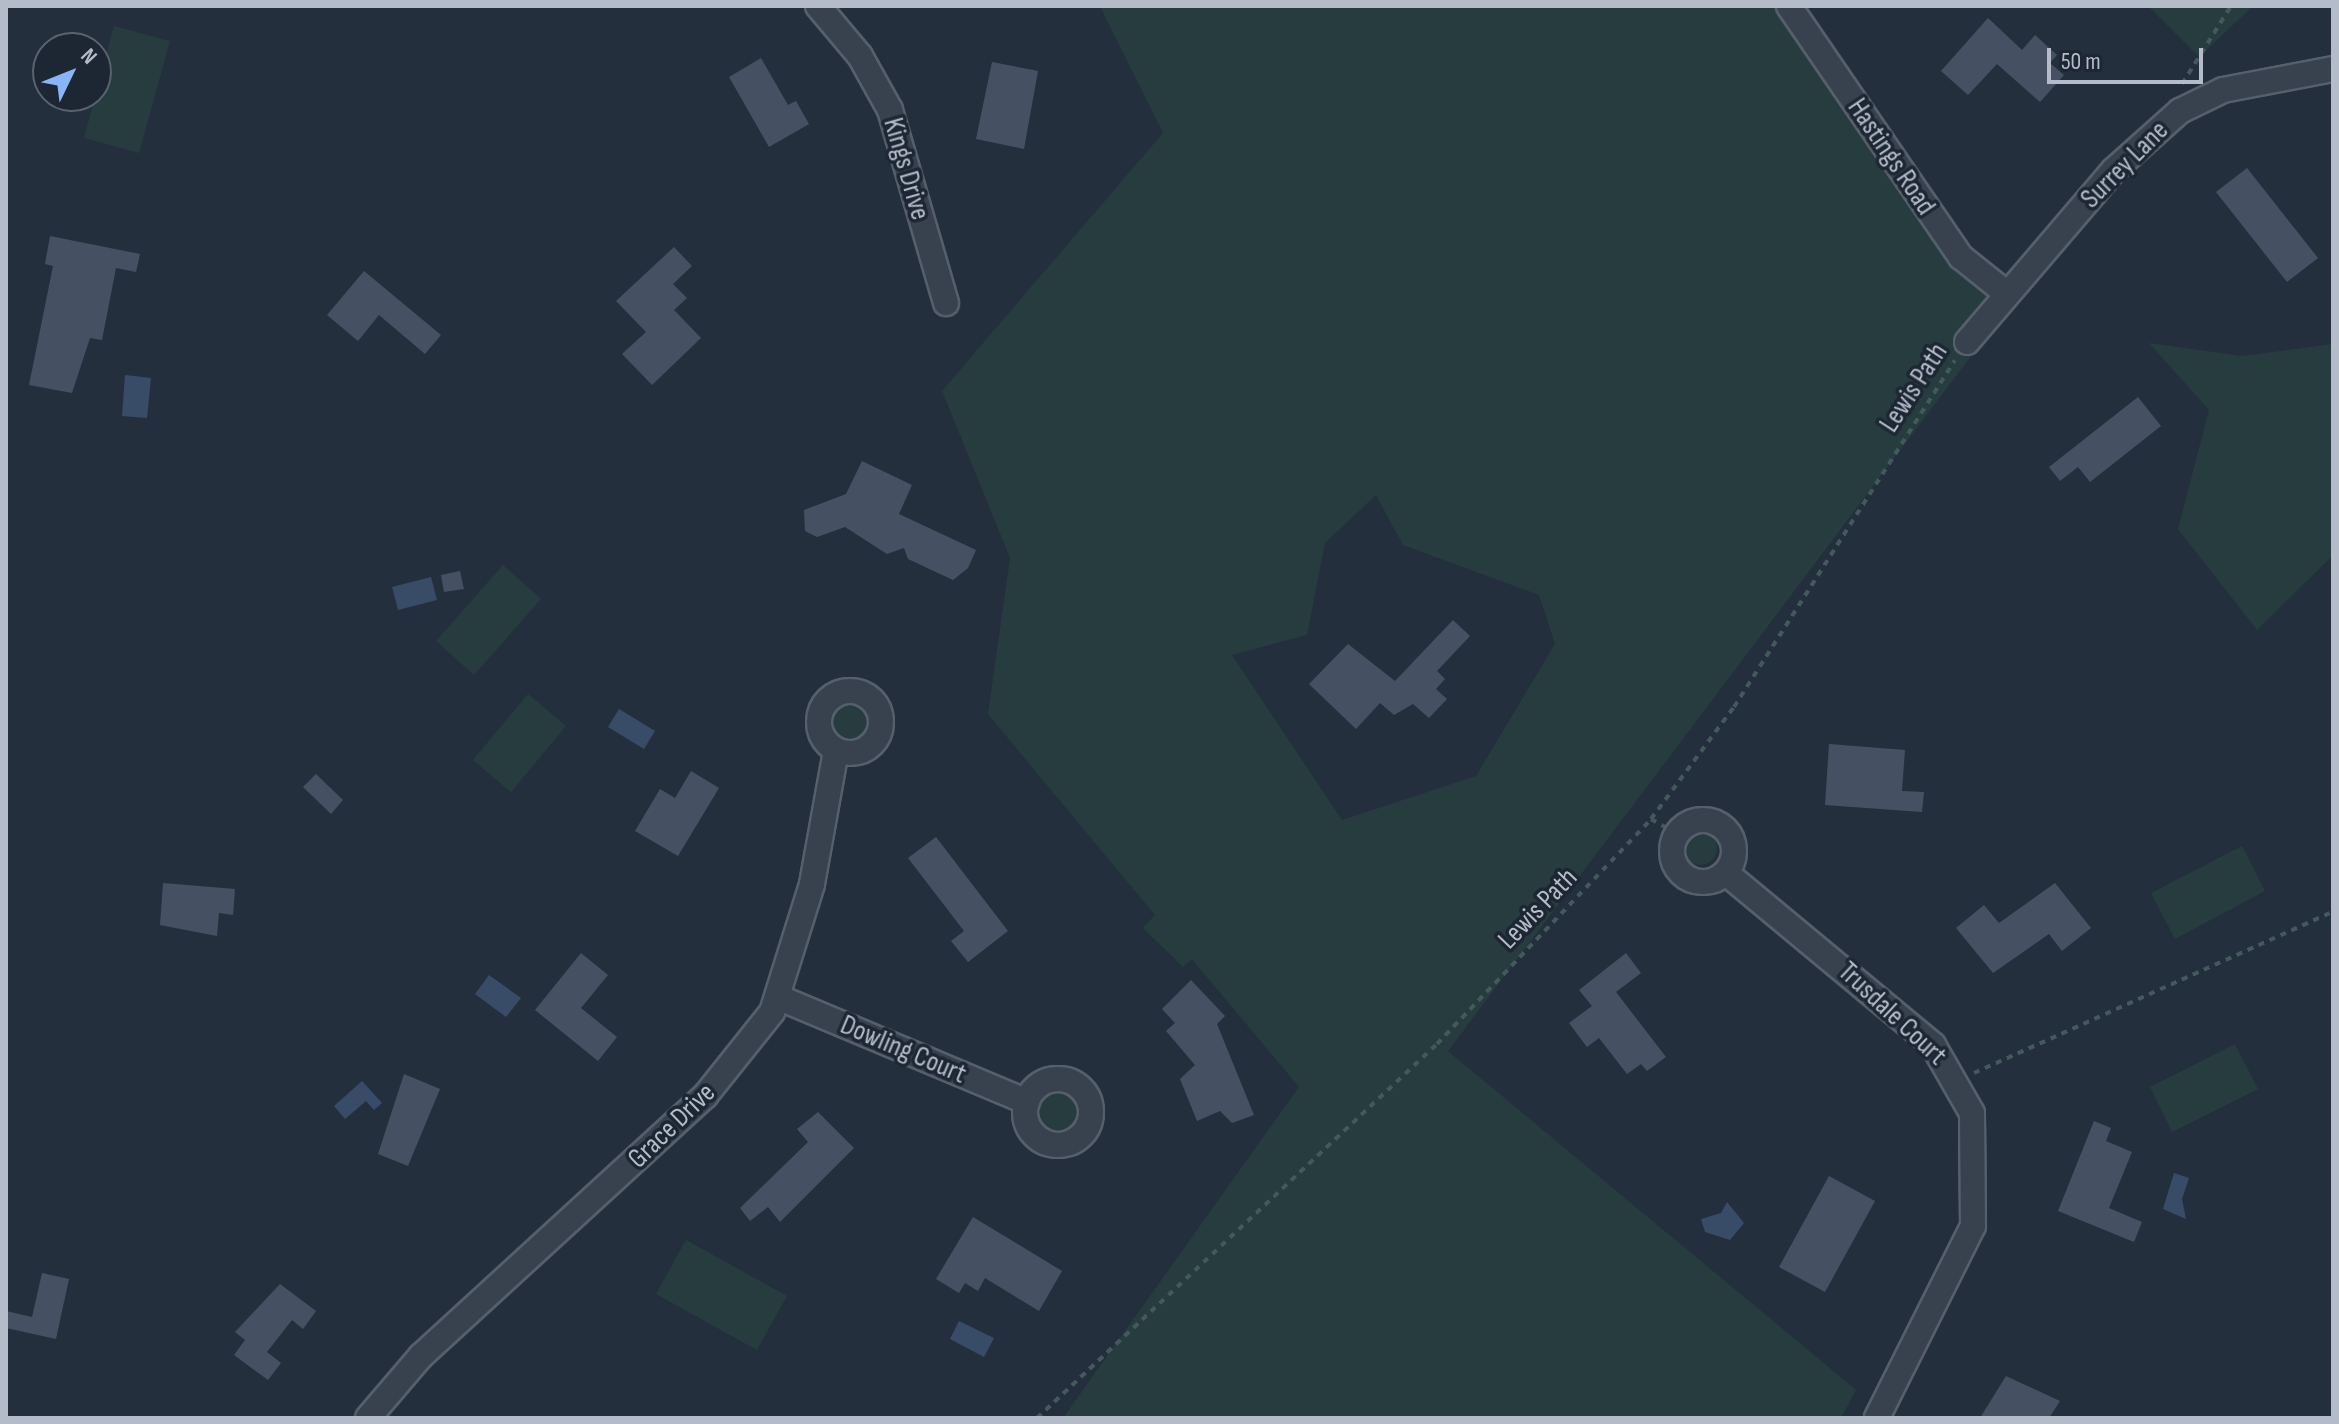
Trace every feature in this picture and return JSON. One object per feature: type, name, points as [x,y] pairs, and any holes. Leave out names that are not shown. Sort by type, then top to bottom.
[{"type":"street","name":"Kings Drive","points":[[818,6],[860,56],[890,110],[946,303]]},
{"type":"street","name":"Hastings Road","points":[[1789,6],[1961,257],[2007,294]]},
{"type":"street","name":"Surrey Lane","points":[[1967,342],[2114,170],[2180,111],[2223,90],[2333,69]]},
{"type":"street","name":"Grace Drive","points":[[368,1418],[421,1356],[705,1096],[780,998],[836,750]]},
{"type":"street","points":[[1703,820],[1723,827],[1734,854],[1726,873],[1708,882],[1688,878],[1672,854],[1677,834],[1703,820]]},
{"type":"street","name":"Trusdale Court","points":[[1726,873],[1889,1003],[1933,1045],[1956,1081],[1978,1145],[1973,1226],[1877,1418]]},
{"type":"street","name":"Dowling Court","points":[[780,998],[1027,1102]]},
{"type":"path","points":[[2175,95],[2231,6]]},
{"type":"path","name":"Lewis Path","points":[[1037,1418],[1437,1044],[1651,819],[1734,707],[1967,342]]},
{"type":"path","points":[[1651,819],[1677,834]]},
{"type":"path","points":[[1956,1081],[2333,912]]},
{"type":"green space","points":[[1100,6],[1789,6],[1918,198],[2011,303],[1448,1051],[1856,1390],[1841,1418],[1063,1418],[1299,1087],[1192,959],[1183,967],[1143,928],[1155,915],[988,714],[1010,558],[942,391],[1163,133]],"holes":[[[1376,495],[1403,545],[1539,595],[1555,644],[1476,776],[1342,820],[1232,655],[1307,635],[1325,543]]]},
{"type":"green space","points":[[2148,6],[2253,6],[2199,57]]},
{"type":"green space","points":[[114,26],[170,41],[139,153],[84,138],[91,112],[112,112]]},
{"type":"green space","points":[[2149,343],[2242,356],[2333,344],[2333,555],[2257,630],[2178,529],[2209,410]]},
{"type":"green space","points":[[503,565],[541,599],[474,675],[436,641]]},
{"type":"green space","points":[[528,694],[566,726],[511,792],[473,760]]},
{"type":"green space","points":[[852,697],[869,704],[876,721],[869,738],[852,745],[835,738],[828,721],[835,704]]},
{"type":"green space","points":[[1700,831],[1712,836],[1717,848],[1712,860],[1700,865],[1688,860],[1683,848],[1688,836]]},
{"type":"green space","points":[[2242,846],[2265,891],[2175,939],[2151,893]]},
{"type":"green space","points":[[2235,1044],[2258,1089],[2172,1132],[2150,1087]]},
{"type":"green space","points":[[1058,1087],[1077,1094],[1084,1113],[1077,1132],[1058,1139],[1039,1132],[1032,1113],[1039,1094]]},
{"type":"green space","points":[[686,1240],[787,1296],[757,1350],[656,1294]]},
{"type":"water","points":[[125,375],[151,378],[147,418],[122,416]]},
{"type":"water","points":[[431,577],[437,600],[398,610],[392,587]]},
{"type":"water","points":[[619,709],[655,731],[644,749],[608,727]]},
{"type":"water","points":[[489,975],[521,998],[506,1017],[475,994]]},
{"type":"water","points":[[362,1081],[382,1103],[374,1110],[366,1101],[345,1119],[334,1106]]},
{"type":"water","points":[[2174,1173],[2189,1178],[2182,1199],[2186,1219],[2163,1209]]},
{"type":"water","points":[[1727,1202],[1744,1223],[1730,1240],[1705,1232],[1701,1219],[1721,1213]]},
{"type":"water","points":[[959,1321],[994,1338],[984,1357],[950,1339]]},
{"type":"building","points":[[1988,18],[2022,50],[2035,35],[2057,55],[2050,63],[2064,75],[2040,102],[1997,64],[1968,95],[1941,71]]},
{"type":"building","points":[[761,58],[788,105],[796,101],[809,124],[769,147],[729,77]]},
{"type":"building","points":[[992,62],[1038,71],[1024,149],[976,139]]},
{"type":"building","points":[[2247,168],[2318,258],[2287,282],[2216,192]]},
{"type":"building","points":[[50,236],[140,254],[136,272],[116,268],[102,340],[90,338],[72,393],[29,385],[53,266],[45,264]]},
{"type":"building","points":[[674,247],[692,266],[673,284],[687,298],[674,310],[701,338],[652,385],[622,354],[646,332],[616,301]]},
{"type":"building","points":[[364,271],[441,335],[425,354],[379,315],[358,341],[327,315]]},
{"type":"building","points":[[2138,397],[2161,426],[2090,482],[2078,467],[2060,481],[2049,467]]},
{"type":"building","points":[[862,461],[912,485],[899,514],[976,550],[968,568],[953,580],[908,559],[904,548],[887,554],[845,527],[817,537],[805,531],[804,510],[846,494]]},
{"type":"building","points":[[460,571],[464,589],[444,592],[441,575]]},
{"type":"building","points":[[1453,620],[1470,636],[1437,671],[1445,679],[1436,689],[1447,699],[1429,718],[1413,704],[1394,715],[1380,703],[1356,729],[1309,684],[1348,644],[1395,681]]},
{"type":"building","points":[[1829,744],[1905,750],[1902,791],[1924,792],[1922,812],[1825,805]]},
{"type":"building","points":[[691,771],[719,788],[678,856],[635,831],[660,789],[675,798]]},
{"type":"building","points":[[316,774],[343,800],[331,814],[303,787]]},
{"type":"building","points":[[936,837],[1008,931],[968,962],[951,941],[964,931],[908,858]]},
{"type":"building","points":[[163,883],[235,889],[233,915],[219,913],[217,936],[160,925]]},
{"type":"building","points":[[2055,883],[2091,928],[2062,951],[2049,934],[1993,973],[1956,928],[1984,905],[1999,923]]},
{"type":"building","points":[[581,953],[608,975],[581,1008],[617,1037],[598,1061],[535,1010]]},
{"type":"building","points":[[1626,953],[1641,973],[1616,992],[1666,1057],[1647,1071],[1641,1064],[1627,1074],[1599,1038],[1587,1047],[1569,1023],[1592,1006],[1579,990]]},
{"type":"building","points":[[1191,980],[1225,1016],[1217,1024],[1254,1115],[1232,1123],[1220,1111],[1197,1121],[1180,1079],[1195,1065],[1166,1031],[1175,1023],[1162,1009]]},
{"type":"building","points":[[404,1074],[440,1089],[408,1166],[378,1154]]},
{"type":"building","points":[[818,1112],[854,1148],[780,1222],[768,1207],[750,1221],[740,1208],[808,1142],[797,1129]]},
{"type":"building","points":[[2094,1121],[2111,1128],[2106,1141],[2132,1152],[2109,1208],[2142,1222],[2134,1242],[2058,1211]]},
{"type":"building","points":[[1829,1176],[1875,1201],[1825,1292],[1779,1267]]},
{"type":"building","points":[[973,1217],[1062,1271],[1039,1311],[985,1278],[978,1291],[965,1283],[959,1293],[936,1279]]},
{"type":"building","points":[[42,1273],[69,1279],[56,1339],[6,1328],[6,1311],[32,1317]]},
{"type":"building","points":[[280,1284],[316,1311],[303,1329],[292,1320],[267,1352],[281,1363],[268,1380],[234,1355],[245,1340],[235,1332]]},
{"type":"building","points":[[2006,1376],[2060,1401],[2049,1418],[1980,1418]]}]
